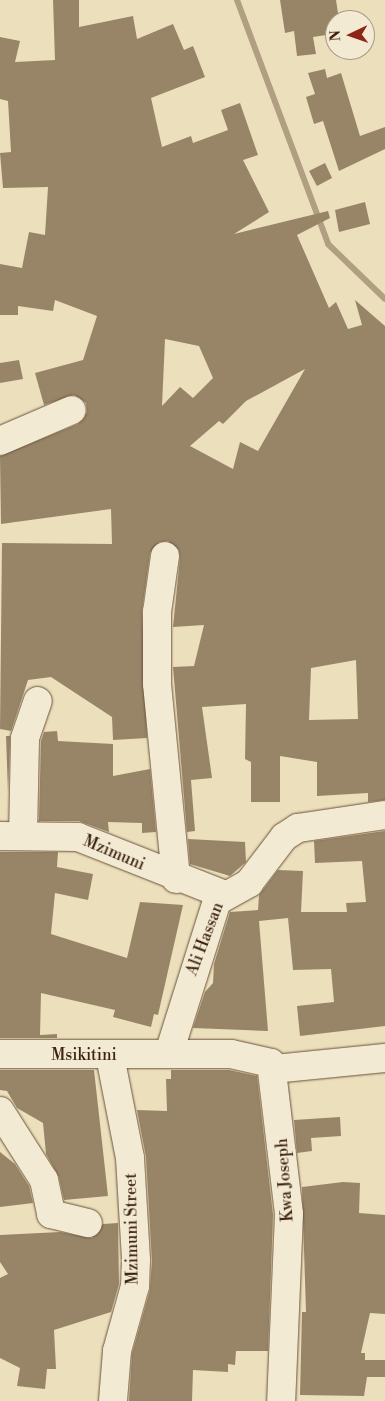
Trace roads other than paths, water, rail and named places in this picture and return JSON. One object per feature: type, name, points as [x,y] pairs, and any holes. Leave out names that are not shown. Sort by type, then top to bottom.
[{"type":"street","points":[[0,441],[72,410]]},
{"type":"street","points":[[165,556],[157,612],[157,684],[176,879]]},
{"type":"street","points":[[11,836],[25,738],[38,701]]},
{"type":"street","name":"Ali Hassan","points":[[169,1053],[193,965],[213,909],[223,894],[249,883],[284,837],[298,828],[385,815]]},
{"type":"street","name":"Mzimuni","points":[[11,836],[78,838],[176,879],[223,894]]},
{"type":"street","points":[[169,1053],[254,1058],[271,1063],[274,1069],[385,1058]]},
{"type":"street","name":"Msikitini","points":[[0,1054],[110,1056],[169,1053]]},
{"type":"street","name":"Mzimuni Street","points":[[110,1056],[130,1158],[136,1260],[135,1286],[117,1351],[113,1401]]},
{"type":"street","name":"Kwa Joseph","points":[[274,1069],[289,1214],[281,1401]]},
{"type":"street","points":[[0,1111],[44,1180],[51,1214],[88,1223]]},
{"type":"waterway","points":[[237,0],[328,244],[385,299]]}]
